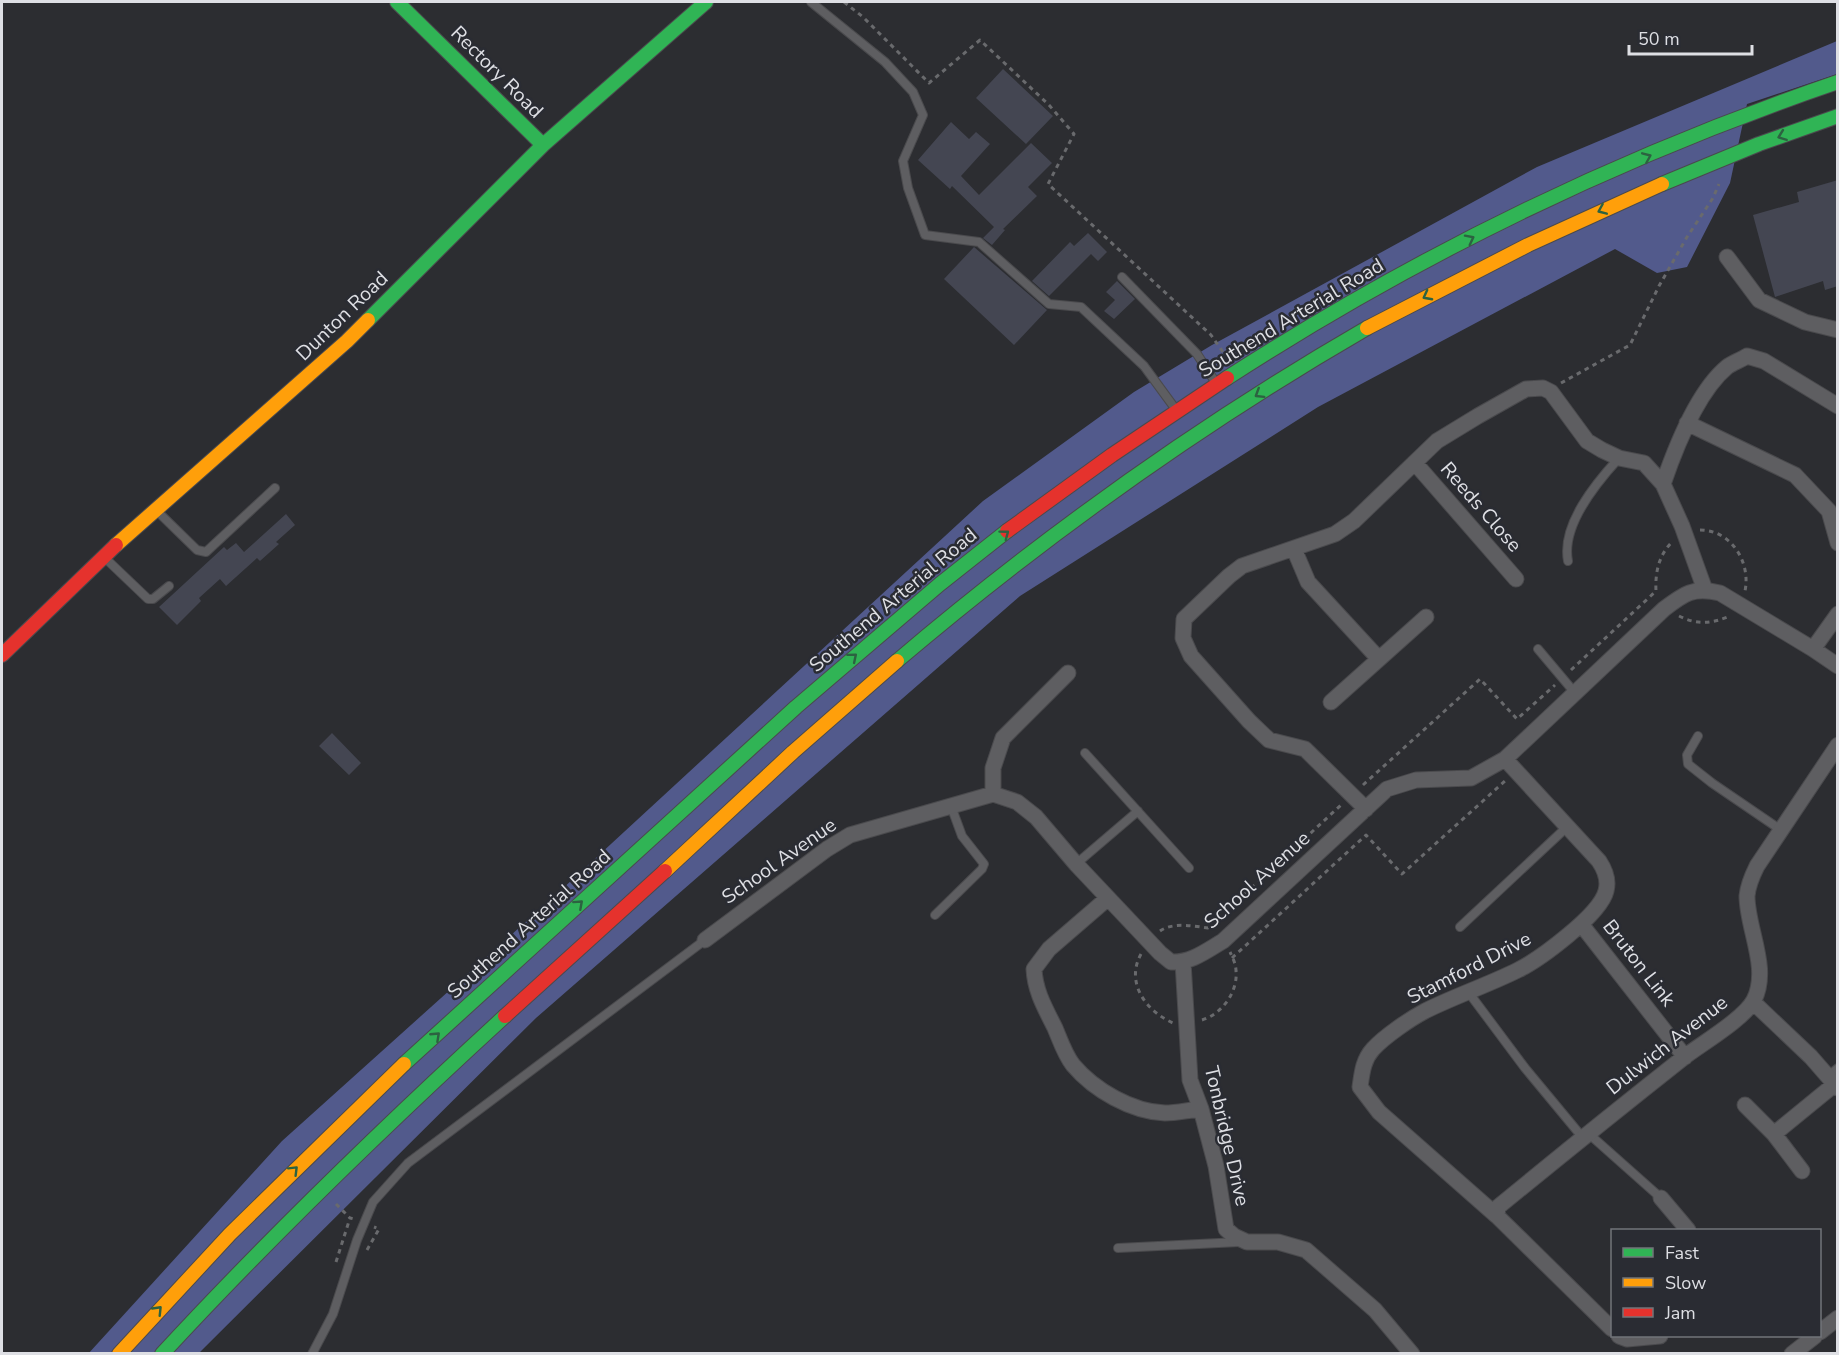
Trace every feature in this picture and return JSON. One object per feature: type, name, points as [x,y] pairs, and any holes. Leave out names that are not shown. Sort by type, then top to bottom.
[{"type":"main road","name":"Rectory Road","points":[[397,2],[543,145]]},
{"type":"main road","name":"Dunton Road","points":[[2,655],[103,556],[157,511],[347,341],[543,145],[706,2]]},
{"type":"main road","name":"Southend Arterial Road","points":[[119,1353],[222,1242],[313,1151],[480,994],[809,695],[946,579],[1076,480],[1177,410],[1281,343],[1364,294],[1469,239],[1576,187],[1686,139],[1838,82]]},
{"type":"main road","points":[[162,1353],[321,1188],[506,1014],[841,710],[963,606],[1096,505],[1234,409],[1292,373],[1374,324],[1480,268],[1589,216],[1696,169],[1838,116]]},
{"type":"street","points":[[1726,257],[1759,300],[1805,322],[1838,330]]},
{"type":"street","points":[[1663,484],[1687,423],[1706,392],[1727,367],[1747,356],[1764,361],[1838,406]]},
{"type":"street","points":[[1366,809],[1305,749],[1269,740],[1249,721],[1191,656],[1183,638],[1184,619],[1242,566],[1335,534],[1354,521],[1437,441],[1526,389],[1543,388],[1551,392],[1587,441],[1619,458],[1644,463],[1663,484],[1705,590],[1720,593],[1838,666]]},
{"type":"street","points":[[1687,423],[1796,475],[1829,511],[1838,543]]},
{"type":"street","name":"Reeds Close","points":[[1414,463],[1516,579]]},
{"type":"street","points":[[1294,549],[1308,582],[1379,659]]},
{"type":"street","name":"School Avenue","points":[[1183,962],[1223,941],[1388,789],[1416,780],[1471,778],[1505,759],[1668,606],[1685,594],[1695,590],[1705,590]]},
{"type":"street","points":[[1813,649],[1838,614]]},
{"type":"street","points":[[1330,702],[1426,616]]},
{"type":"street","points":[[1068,673],[1003,738],[993,768],[993,794],[1017,802],[1036,817],[1076,864],[1148,941],[1171,962],[1183,962]]},
{"type":"street","name":"Dulwich Avenue","points":[[1497,1216],[1498,1207],[1741,1015],[1753,1002],[1758,988],[1758,966],[1747,898],[1749,884],[1756,866],[1838,745]]},
{"type":"street","name":"Stamford Drive","points":[[1505,759],[1606,870],[1606,891],[1601,901],[1581,924],[1536,960],[1424,1012],[1373,1049],[1362,1066],[1360,1087],[1379,1112],[1497,1216],[1611,1328]]},
{"type":"street","name":"School Avenue","points":[[705,940],[827,849],[850,835],[993,794]]},
{"type":"street","points":[[1108,898],[1049,949],[1034,969],[1035,985],[1042,1002],[1072,1064],[1091,1083],[1145,1111],[1166,1113],[1201,1109]]},
{"type":"street","name":"Bruton Link","points":[[1581,924],[1685,1057]]},
{"type":"street","name":"Tonbridge Drive","points":[[1183,962],[1190,1080],[1201,1109],[1216,1166],[1226,1228],[1234,1236],[1247,1242]]},
{"type":"street","points":[[1753,1002],[1834,1079],[1774,1134]]},
{"type":"street","points":[[1745,1105],[1774,1134],[1802,1171]]},
{"type":"street","points":[[1662,1198],[1687,1229]]},
{"type":"street","points":[[1247,1242],[1278,1242],[1305,1250],[1375,1310],[1412,1353]]},
{"type":"street","points":[[1821,1331],[1838,1318]]},
{"type":"street","points":[[1624,1343],[1651,1337]]},
{"type":"street","points":[[1792,1353],[1812,1337]]},
{"type":"lane","points":[[812,2],[885,62],[913,92],[923,116],[903,161],[908,188],[925,235],[979,242],[1049,304],[1081,307],[1144,366],[1177,410]]},
{"type":"lane","points":[[1122,277],[1197,354],[1216,384]]},
{"type":"lane","points":[[1568,561],[1566,551],[1569,535],[1581,508],[1596,483],[1619,458]]},
{"type":"lane","points":[[157,511],[196,550],[206,552],[275,488]]},
{"type":"lane","points":[[103,556],[148,599],[153,599],[169,586]]},
{"type":"lane","points":[[1538,649],[1575,693]]},
{"type":"lane","points":[[1698,736],[1687,755],[1688,764],[1781,830]]},
{"type":"lane","points":[[1085,753],[1189,868]]},
{"type":"lane","points":[[935,915],[982,869],[984,864],[962,836],[951,806]]},
{"type":"lane","points":[[1076,864],[1138,811]]},
{"type":"lane","points":[[1460,927],[1568,826]]},
{"type":"lane","points":[[312,1353],[333,1314],[357,1240],[373,1202],[408,1163],[705,940]]},
{"type":"lane","points":[[1469,993],[1525,1068],[1586,1136],[1662,1198]]},
{"type":"lane","points":[[1118,1248],[1247,1242]]},
{"type":"path","points":[[844,2],[863,17],[929,82],[980,40],[1049,105],[1074,134],[1048,184],[1210,335],[1230,361]]},
{"type":"path","points":[[1551,392],[1566,379],[1630,345],[1681,247],[1713,198],[1720,177]]},
{"type":"path","points":[[1208,928],[1480,679],[1517,719],[1656,591],[1656,575],[1665,549],[1674,540],[1702,530],[1715,532],[1735,548],[1741,556],[1745,569],[1746,588],[1741,605],[1730,616],[1705,623],[1694,623],[1673,613],[1668,606]]},
{"type":"path","points":[[1233,958],[1366,835],[1402,874],[1516,771]]},
{"type":"path","points":[[1166,927],[1208,928],[1223,941],[1233,958],[1236,971],[1230,999],[1208,1018],[1188,1024],[1175,1024],[1150,1010],[1135,978],[1136,967],[1148,941],[1166,927]]},
{"type":"path","points":[[331,1198],[350,1218],[336,1262]]},
{"type":"shaded area","points":[[1837,41],[1837,74],[1747,104],[1730,183],[1687,267],[1657,273],[1615,249],[1318,407],[1020,596],[536,1018],[199,1353],[88,1354],[282,1141],[560,891],[983,501],[1134,392],[1212,345],[1537,167]]},
{"type":"building","points":[[1003,69],[1053,116],[1026,144],[976,98]]},
{"type":"building","points":[[951,122],[969,139],[976,132],[990,144],[961,176],[979,195],[1031,143],[1052,163],[1028,187],[1037,196],[1003,229],[1005,230],[992,245],[983,238],[994,227],[952,186],[950,189],[918,160]]},
{"type":"building","points":[[1838,180],[1838,286],[1825,290],[1823,281],[1775,297],[1753,215],[1799,202],[1797,192]]},
{"type":"building","points":[[1088,233],[1107,252],[1098,261],[1091,254],[1049,296],[1032,281],[1070,242],[1074,246]]},
{"type":"building","points":[[974,247],[1047,310],[1014,345],[944,279]]},
{"type":"building","points":[[1117,281],[1135,299],[1114,319],[1104,311],[1115,300],[1106,292]]},
{"type":"building","points":[[286,514],[295,525],[276,542],[279,544],[260,561],[257,558],[226,586],[220,579],[199,598],[201,601],[177,625],[159,607],[224,547],[227,550],[236,543],[244,552]]},
{"type":"building","points":[[332,733],[361,763],[349,775],[319,746]]},
{"type":"traffic: fast","points":[[397,2],[543,145]]},
{"type":"traffic: fast","points":[[368,320],[543,145],[706,2]]},
{"type":"traffic: fast","points":[[1227,378],[1373,290],[1524,211],[1679,142],[1838,82]]},
{"type":"traffic: fast","points":[[1662,184],[1759,144],[1838,116]]},
{"type":"traffic: fast","points":[[897,661],[1009,570],[1124,484],[1244,403],[1367,328]]},
{"type":"traffic: fast","points":[[404,1064],[796,707],[940,584],[1007,531]]},
{"type":"traffic: fast","points":[[162,1354],[330,1182],[505,1016]]},
{"type":"traffic: slow","points":[[1367,328],[1528,245],[1662,184]]},
{"type":"traffic: slow","points":[[116,545],[368,320]]},
{"type":"traffic: slow","points":[[665,871],[793,752],[897,661]]},
{"type":"traffic: slow","points":[[119,1354],[230,1234],[404,1064]]},
{"type":"traffic: jam","points":[[1007,531],[1112,455],[1227,378]]},
{"type":"traffic: jam","points":[[2,655],[116,545]]},
{"type":"traffic: jam","points":[[505,1016],[665,871]]}]
